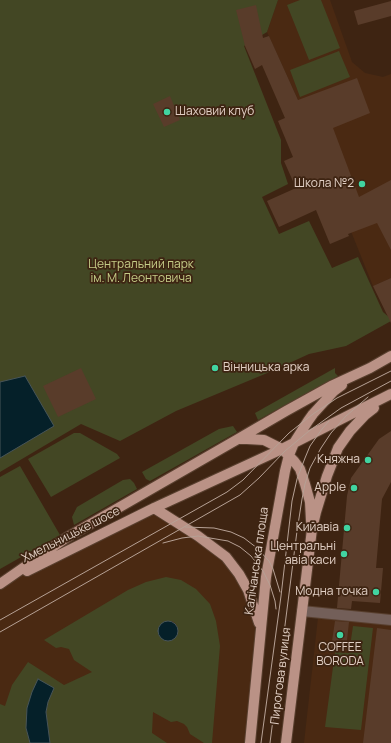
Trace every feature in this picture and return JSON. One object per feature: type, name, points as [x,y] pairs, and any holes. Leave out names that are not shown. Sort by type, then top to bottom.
[{"type":"main road","points":[[154,508],[286,452],[294,443],[312,414],[334,391],[348,380],[391,356]]},
{"type":"main road","points":[[0,584],[66,538],[331,386],[367,369]]},
{"type":"main road","points":[[294,443],[391,396]]},
{"type":"main road","points":[[302,611],[312,529],[327,476],[338,448],[365,414],[391,396]]},
{"type":"main road","points":[[238,439],[264,440],[286,452],[294,461],[300,469],[310,502],[312,529]]},
{"type":"main road","name":"Калічанська площа","points":[[261,627],[266,577],[286,452]]},
{"type":"main road","name":"Калічанська площа","points":[[154,508],[198,536],[226,558],[239,574],[248,590],[261,627]]},
{"type":"main road","name":"Хмельницьке шосе","points":[[0,584],[154,508]]},
{"type":"main road","name":"Пирогова вулиця","points":[[286,743],[302,611]]},
{"type":"main road","name":"Пирогова вулиця","points":[[250,743],[261,627]]},
{"type":"lane","points":[[302,611],[391,620]]},
{"type":"shaded area","name":"Школа №2","points":[[278,0],[330,0],[352,62],[365,73],[383,77],[391,74],[391,278],[373,286],[299,102],[267,32]]},
{"type":"shaded area","points":[[154,508],[198,536],[239,574],[261,627],[249,743],[0,743],[0,585]]},
{"type":"shaded area","points":[[318,618],[391,625],[391,743],[304,743]]},
{"type":"green space","name":"Центральний парк ім. М. Леонтовича","points":[[0,0],[278,0],[267,32],[244,46],[281,140],[281,163],[288,184],[262,197],[279,234],[309,221],[332,268],[358,257],[383,312],[391,319],[391,321],[346,346],[309,354],[176,411],[120,441],[81,424],[0,472]]},
{"type":"green space","points":[[300,0],[321,0],[340,48],[309,60],[287,5]]},
{"type":"green space","points":[[339,51],[350,77],[300,97],[290,70]]},
{"type":"green space","points":[[335,368],[335,373],[338,376],[258,420],[255,413]]},
{"type":"green space","points":[[233,426],[237,432],[150,481],[146,479],[142,472],[219,429]]},
{"type":"green space","points":[[74,433],[80,433],[117,454],[120,458],[51,497],[28,459]]},
{"type":"green space","points":[[20,466],[60,535],[0,569],[0,477]]},
{"type":"green space","points":[[130,479],[137,489],[74,525],[72,517],[77,507],[123,480]]},
{"type":"green space","points":[[166,577],[181,580],[196,589],[210,604],[216,621],[220,646],[212,743],[204,743],[190,734],[184,724],[177,721],[171,722],[153,712],[152,733],[167,743],[50,743],[46,712],[48,702],[54,688],[26,728],[30,743],[0,743],[0,704],[5,706],[12,685],[28,662],[64,685],[92,672],[74,660],[69,649],[61,647],[56,648],[44,640],[128,590],[146,582]],"holes":[[[172,621],[175,623],[178,633],[174,639],[167,641],[164,640]]]},
{"type":"green space","points":[[353,626],[373,628],[361,730],[325,727],[335,652],[349,653]]},
{"type":"water","points":[[25,376],[54,426],[0,458],[0,382]]},
{"type":"water","points":[[168,621],[175,624],[178,631],[175,638],[168,641],[161,638],[158,631],[161,624]]},
{"type":"water","points":[[38,679],[54,688],[48,702],[46,712],[50,743],[30,743],[26,728],[27,708]]},
{"type":"building","points":[[391,1],[391,16],[358,25],[354,11]]},
{"type":"building","points":[[256,5],[263,38],[269,36],[298,100],[357,78],[370,113],[333,128],[359,197],[391,180],[391,250],[377,223],[348,234],[349,236],[330,244],[316,210],[279,227],[267,201],[296,188],[284,161],[293,157],[278,121],[285,118],[262,65],[255,69],[245,46],[236,10]]},
{"type":"building","name":"Шаховий клуб","points":[[170,96],[180,120],[164,127],[153,104]]},
{"type":"building","points":[[391,278],[391,323],[373,286]]},
{"type":"building","points":[[81,368],[96,399],[58,417],[43,386]]},
{"type":"building","points":[[391,431],[391,482],[382,499],[376,568],[383,568],[380,603],[352,601],[351,609],[337,608],[347,496],[351,478],[379,439]]},
{"type":"building","points":[[335,621],[349,622],[346,649],[331,648]]},
{"type":"building","points":[[377,628],[391,630],[391,743],[363,743]]},
{"type":"tram line","points":[[0,620],[227,492],[243,480],[289,433],[313,414],[337,398],[391,371]]},
{"type":"tram line","points":[[0,632],[240,495],[285,451],[309,431],[341,408],[391,381]]},
{"type":"tram line","points":[[270,743],[297,531],[305,484],[310,468],[331,433],[346,416],[368,397]]},
{"type":"tram line","points":[[261,743],[292,501],[297,479],[310,446],[329,421]]},
{"type":"tram line","points":[[185,527],[214,528],[231,532],[244,538],[257,548],[269,561],[280,592]]},
{"type":"tram line","points":[[163,543],[198,536],[228,541],[240,547],[251,556],[263,571],[270,585],[276,609]]},
{"type":"place","name":"Шаховий клуб","points":[[167,112]]},
{"type":"place","name":"Школа №2","points":[[362,184]]},
{"type":"place","name":"Вінницька арка","points":[[215,368]]},
{"type":"place","name":"Княжна","points":[[368,460]]},
{"type":"place","name":"Apple","points":[[354,488]]},
{"type":"place","name":"Кийавіа","points":[[347,528]]},
{"type":"place","name":"Центральні авіа каси","points":[[344,554]]},
{"type":"place","name":"Модна точка","points":[[376,592]]},
{"type":"place","name":"COFFEE BORODA","points":[[340,635]]}]
